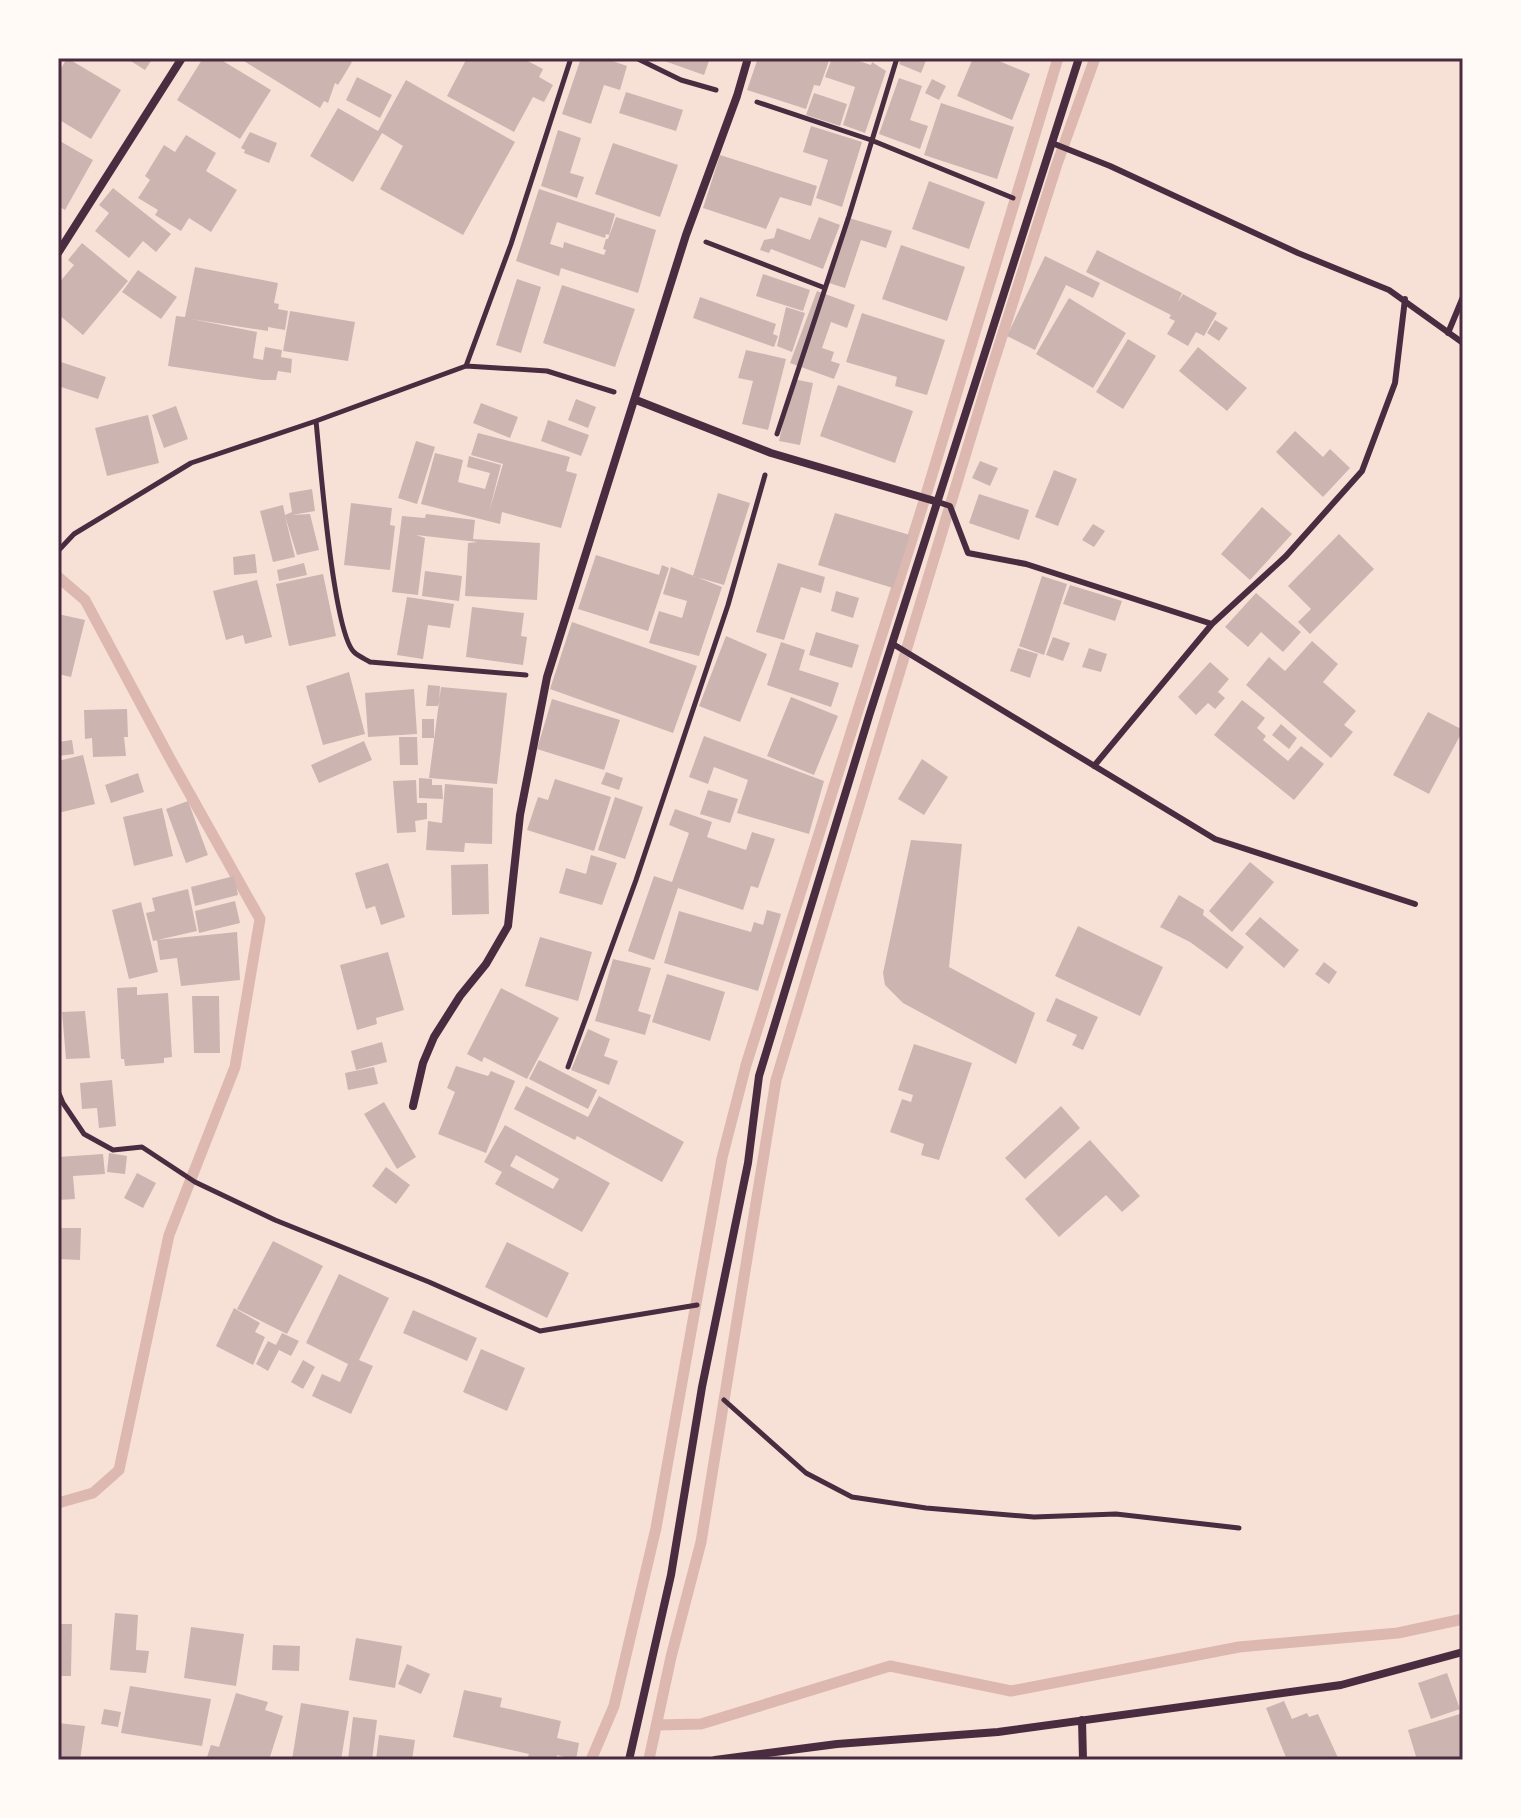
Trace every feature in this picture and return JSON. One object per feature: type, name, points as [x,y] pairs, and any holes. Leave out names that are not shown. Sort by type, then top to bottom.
[{"type":"street","points":[[58,253],[182,58]]},
{"type":"street","points":[[413,1106],[420,1073],[434,1037],[460,996],[486,964],[508,926],[520,815],[547,677],[686,235],[748,58]]},
{"type":"street","points":[[629,1760],[671,1575],[702,1387],[748,1163],[759,1076],[1079,58]]},
{"type":"street","points":[[636,400],[771,453],[938,502]]},
{"type":"street","points":[[715,1760],[837,1744],[998,1732],[1341,1685],[1463,1652]]},
{"type":"street","points":[[1082,1720],[1083,1760]]},
{"type":"lane","points":[[1052,143],[1110,166],[1298,253],[1378,284],[1405,299],[1463,343]]},
{"type":"lane","points":[[1448,333],[1463,297]]},
{"type":"lane","points":[[1094,766],[1212,624],[1286,556],[1362,471],[1395,383],[1405,299]]},
{"type":"lane","points":[[938,502],[950,506],[968,553],[1026,564],[1212,624]]},
{"type":"lane","points":[[893,644],[1215,839],[1415,904]]},
{"type":"path","points":[[466,366],[511,244],[571,58]]},
{"type":"path","points":[[636,58],[681,80],[871,140],[1033,206]]},
{"type":"path","points":[[568,1067],[636,880],[728,605],[771,453],[897,58]]},
{"type":"path","points":[[686,235],[825,288]]},
{"type":"path","points":[[58,551],[74,534],[191,463],[466,366],[547,371],[636,400]]},
{"type":"path","points":[[316,421],[333,573],[343,630],[353,652],[370,662],[547,677]]},
{"type":"path","points":[[58,1091],[84,1134],[113,1150],[142,1147],[195,1182],[275,1220],[540,1331],[721,1301]]},
{"type":"path","points":[[702,1387],[724,1400],[806,1473],[852,1497],[926,1508],[1018,1516],[1116,1514],[1239,1528]]},
{"type":"building","points":[[67,58],[121,90],[91,139],[58,119],[58,74]]},
{"type":"building","points":[[126,58],[153,58],[145,70]]},
{"type":"building","points":[[203,58],[218,58],[271,90],[240,139],[177,100]]},
{"type":"building","points":[[239,58],[345,58],[352,62],[338,85],[335,83],[328,103],[324,101],[320,108]]},
{"type":"building","points":[[467,58],[522,58],[543,69],[539,77],[553,85],[544,102],[533,97],[514,132],[447,96]]},
{"type":"building","points":[[581,58],[604,58],[627,66],[620,90],[604,85],[591,124],[562,114]]},
{"type":"building","points":[[656,58],[710,58],[704,75]]},
{"type":"building","points":[[758,58],[830,58],[820,86],[814,85],[806,109],[747,90]]},
{"type":"building","points":[[832,58],[850,58],[871,65],[872,62],[886,71],[865,133],[843,125],[855,87],[825,77]]},
{"type":"building","points":[[902,58],[927,58],[921,73],[899,64]]},
{"type":"building","points":[[973,58],[992,58],[1030,74],[1012,120],[957,96]]},
{"type":"building","points":[[357,77],[392,95],[380,118],[346,100]]},
{"type":"building","points":[[899,78],[922,86],[910,120],[928,126],[920,149],[879,134]]},
{"type":"building","points":[[932,79],[946,86],[939,100],[925,93]]},
{"type":"building","points":[[406,80],[515,142],[463,235],[380,189],[403,146],[382,133],[353,182],[310,156],[338,108],[378,131]]},
{"type":"building","points":[[626,92],[683,110],[676,131],[619,113]]},
{"type":"building","points":[[814,93],[847,104],[840,126],[806,115]]},
{"type":"building","points":[[941,103],[1014,127],[997,179],[924,155]]},
{"type":"building","points":[[811,126],[862,142],[842,207],[816,198],[828,160],[803,152]]},
{"type":"building","points":[[558,130],[581,138],[570,173],[584,177],[577,198],[541,186]]},
{"type":"building","points":[[250,132],[277,143],[269,163],[244,153],[245,150],[241,148]]},
{"type":"building","points":[[186,135],[216,153],[206,171],[237,190],[211,232],[189,218],[181,231],[155,215],[158,210],[138,198],[150,180],[145,176],[164,145],[175,152]]},
{"type":"building","points":[[58,140],[93,160],[65,210],[58,206]]},
{"type":"building","points":[[613,143],[678,165],[660,217],[595,194]]},
{"type":"building","points":[[720,155],[817,186],[811,206],[780,197],[766,229],[703,208]]},
{"type":"building","points":[[929,181],[985,202],[969,249],[912,229]]},
{"type":"building","points":[[113,188],[171,234],[156,252],[143,241],[129,258],[95,231],[109,213],[99,205]]},
{"type":"building","points":[[539,189],[615,214],[609,235],[606,234],[605,238],[557,222],[550,244],[563,248],[564,242],[604,255],[606,239],[608,239],[616,217],[656,230],[638,293],[561,268],[559,276],[516,261]]},
{"type":"building","points":[[819,217],[840,225],[823,269],[771,249],[769,253],[760,250],[764,240],[774,238],[777,228],[810,240]]},
{"type":"building","points":[[846,217],[892,231],[886,248],[861,240],[845,288],[826,282]]},
{"type":"building","points":[[82,243],[128,281],[83,335],[58,314],[58,284],[74,265],[68,260]]},
{"type":"building","points":[[901,245],[965,267],[947,321],[882,299]]},
{"type":"building","points":[[1097,250],[1182,293],[1178,302],[1183,294],[1217,313],[1204,336],[1196,332],[1188,346],[1167,334],[1175,321],[1169,318],[1171,315],[1086,272]]},
{"type":"building","points":[[1045,256],[1100,283],[1093,298],[1066,285],[1035,350],[1007,336]]},
{"type":"building","points":[[195,267],[278,283],[274,303],[279,304],[278,309],[288,311],[285,330],[268,327],[268,331],[191,319],[257,332],[253,358],[263,360],[265,347],[282,350],[281,357],[292,359],[291,373],[278,371],[276,380],[263,380],[168,366],[176,316],[185,317]]},
{"type":"building","points":[[138,270],[177,297],[161,319],[122,292]]},
{"type":"building","points":[[763,274],[810,290],[803,311],[756,296]]},
{"type":"building","points":[[517,279],[541,287],[521,353],[496,345]]},
{"type":"building","points":[[562,285],[635,309],[615,367],[543,343]]},
{"type":"building","points":[[817,291],[855,305],[847,328],[831,322],[822,348],[834,352],[831,361],[840,364],[834,379],[790,363]]},
{"type":"building","points":[[700,297],[776,324],[773,334],[778,336],[774,347],[693,318]]},
{"type":"building","points":[[1069,298],[1126,333],[1093,388],[1036,354]]},
{"type":"building","points":[[786,307],[805,313],[792,352],[777,346]]},
{"type":"building","points":[[290,311],[355,322],[348,361],[283,351]]},
{"type":"building","points":[[862,313],[945,340],[927,395],[895,386],[897,377],[846,362]]},
{"type":"building","points":[[1215,320],[1228,328],[1219,341],[1207,333]]},
{"type":"building","points":[[1128,339],[1156,356],[1123,409],[1096,392]]},
{"type":"building","points":[[1198,347],[1247,388],[1227,411],[1179,371]]},
{"type":"building","points":[[746,350],[786,359],[768,430],[742,424],[753,381],[738,378]]},
{"type":"building","points":[[58,361],[106,377],[98,399],[58,386]]},
{"type":"building","points":[[793,379],[813,383],[800,445],[779,441]]},
{"type":"building","points":[[838,385],[913,411],[895,463],[820,436]]},
{"type":"building","points":[[576,399],[596,407],[588,428],[568,420]]},
{"type":"building","points":[[481,403],[518,417],[510,438],[473,423]]},
{"type":"building","points":[[176,406],[188,439],[164,448],[152,415]]},
{"type":"building","points":[[148,415],[159,463],[107,476],[95,428]]},
{"type":"building","points":[[548,420],[589,435],[581,456],[541,441]]},
{"type":"building","points":[[1295,431],[1323,457],[1330,449],[1350,468],[1323,497],[1276,452]]},
{"type":"building","points":[[478,433],[570,457],[566,471],[577,474],[561,528],[502,512],[500,524],[421,504],[435,453],[463,460],[458,482],[485,489],[490,473],[467,467],[469,456],[501,465],[489,512],[503,464],[471,455]]},
{"type":"building","points":[[416,441],[435,447],[417,504],[398,498]]},
{"type":"building","points":[[980,461],[998,468],[990,486],[972,478]]},
{"type":"building","points":[[1054,470],[1077,479],[1058,526],[1035,517]]},
{"type":"building","points":[[312,489],[315,511],[292,515],[310,514],[319,550],[297,555],[285,516],[295,557],[273,562],[260,511],[283,505],[285,515],[292,512],[289,493]]},
{"type":"building","points":[[718,493],[750,503],[724,585],[693,576]]},
{"type":"building","points":[[979,494],[1029,510],[1019,540],[969,523]]},
{"type":"building","points":[[351,503],[392,508],[390,525],[395,526],[390,570],[344,565]]},
{"type":"building","points":[[1262,507],[1292,534],[1250,580],[1221,554]]},
{"type":"building","points":[[835,513],[910,535],[893,588],[818,565]]},
{"type":"building","points":[[426,514],[475,520],[473,539],[540,543],[537,600],[465,596],[468,543],[478,542],[416,535],[425,538],[418,595],[392,592],[402,516],[425,518]]},
{"type":"building","points":[[1093,524],[1105,531],[1094,547],[1082,540]]},
{"type":"building","points":[[1339,534],[1374,569],[1310,634],[1298,622],[1311,609],[1288,586]]},
{"type":"building","points":[[255,554],[257,573],[234,575],[233,557]]},
{"type":"building","points":[[596,555],[659,575],[662,565],[669,568],[648,631],[578,609]]},
{"type":"building","points":[[304,563],[307,575],[279,581],[277,570]]},
{"type":"building","points":[[778,563],[825,577],[821,593],[801,587],[784,640],[756,632]]},
{"type":"building","points":[[671,567],[722,587],[699,656],[649,643],[659,611],[682,618],[687,601],[663,594]]},
{"type":"building","points":[[425,571],[462,576],[459,601],[422,596]]},
{"type":"building","points":[[323,574],[336,636],[289,646],[276,584]]},
{"type":"building","points":[[1042,576],[1067,584],[1044,655],[1019,646]]},
{"type":"building","points":[[257,580],[272,637],[245,644],[243,635],[226,640],[213,591]]},
{"type":"building","points":[[1070,585],[1122,601],[1115,621],[1063,604]]},
{"type":"building","points":[[836,591],[859,598],[853,618],[831,611]]},
{"type":"building","points":[[1256,593],[1301,632],[1283,652],[1261,632],[1248,647],[1225,627]]},
{"type":"building","points":[[407,597],[454,604],[450,628],[428,625],[423,659],[397,655]]},
{"type":"building","points":[[472,607],[524,613],[521,636],[527,637],[523,665],[466,657]]},
{"type":"building","points":[[58,614],[85,620],[71,677],[58,674]]},
{"type":"building","points":[[572,622],[697,666],[673,733],[550,689]]},
{"type":"building","points":[[816,632],[859,645],[852,668],[809,655]]},
{"type":"building","points":[[726,636],[767,654],[740,722],[699,706]]},
{"type":"building","points":[[1053,637],[1070,643],[1063,661],[1046,655]]},
{"type":"building","points":[[1312,641],[1338,664],[1323,682],[1356,711],[1344,725],[1353,732],[1331,758],[1246,685],[1269,657],[1285,671]]},
{"type":"building","points":[[781,642],[805,650],[799,670],[839,683],[831,707],[767,685]]},
{"type":"building","points":[[1018,648],[1038,654],[1030,678],[1010,671]]},
{"type":"building","points":[[1089,648],[1107,654],[1101,672],[1082,667]]},
{"type":"building","points":[[1210,662],[1229,679],[1218,692],[1225,698],[1215,709],[1208,703],[1196,715],[1178,697]]},
{"type":"building","points":[[349,672],[365,734],[323,745],[306,686]]},
{"type":"building","points":[[428,685],[440,686],[439,706],[426,706]]},
{"type":"building","points":[[441,687],[507,693],[497,784],[429,778]]},
{"type":"building","points":[[414,689],[417,734],[368,737],[365,693]]},
{"type":"building","points":[[791,697],[838,716],[814,775],[767,756]]},
{"type":"building","points":[[552,699],[620,720],[604,770],[537,749]]},
{"type":"building","points":[[1242,700],[1265,718],[1257,728],[1266,736],[1263,740],[1288,761],[1301,746],[1324,764],[1294,800],[1214,735]]},
{"type":"building","points":[[127,709],[128,737],[124,737],[126,756],[93,757],[92,738],[85,739],[84,710]]},
{"type":"building","points":[[1428,712],[1463,730],[1429,794],[1393,775]]},
{"type":"building","points":[[422,719],[434,719],[434,738],[422,738]]},
{"type":"building","points":[[1281,724],[1297,738],[1289,749],[1272,735]]},
{"type":"building","points":[[704,736],[824,781],[809,834],[737,813],[748,780],[714,767],[708,784],[689,777]]},
{"type":"building","points":[[399,737],[417,737],[418,765],[400,765]]},
{"type":"building","points":[[72,740],[74,754],[58,756],[58,742]]},
{"type":"building","points":[[364,741],[372,760],[319,783],[311,765]]},
{"type":"building","points":[[83,755],[95,804],[58,813],[58,761]]},
{"type":"building","points":[[922,759],[948,777],[924,815],[898,799]]},
{"type":"building","points":[[606,772],[623,778],[619,790],[601,784]]},
{"type":"building","points":[[138,773],[144,792],[111,803],[105,785]]},
{"type":"building","points":[[419,778],[432,779],[432,785],[442,785],[443,799],[419,798]]},
{"type":"building","points":[[555,779],[611,797],[594,851],[527,830],[538,797],[548,800]]},
{"type":"building","points":[[416,780],[417,803],[427,803],[427,819],[415,821],[416,832],[397,833],[393,781]]},
{"type":"building","points":[[445,784],[493,788],[492,844],[465,843],[464,852],[426,850],[428,821],[442,823]]},
{"type":"building","points":[[708,790],[738,799],[730,823],[700,814]]},
{"type":"building","points":[[615,797],[643,807],[625,859],[598,850]]},
{"type":"building","points":[[188,801],[208,855],[186,863],[166,809]]},
{"type":"building","points":[[162,808],[173,856],[134,866],[123,817]]},
{"type":"building","points":[[675,809],[712,822],[707,837],[746,850],[752,832],[775,839],[758,888],[751,886],[743,910],[678,888],[654,960],[628,951],[654,876],[672,882],[689,833],[669,825]]},
{"type":"building","points":[[911,840],[962,844],[949,967],[1035,1013],[1016,1064],[903,1003],[885,985],[883,973]]},
{"type":"building","points":[[591,855],[617,863],[602,905],[559,893],[566,868],[586,874]]},
{"type":"building","points":[[1250,862],[1274,882],[1232,932],[1209,911]]},
{"type":"building","points":[[388,863],[405,917],[381,925],[375,906],[366,909],[355,873]]},
{"type":"building","points":[[488,864],[489,914],[452,915],[451,865]]},
{"type":"building","points":[[234,876],[238,895],[195,906],[191,887]]},
{"type":"building","points":[[188,889],[197,931],[153,941],[146,913],[155,911],[152,898]]},
{"type":"building","points":[[1179,895],[1204,910],[1203,915],[1244,947],[1227,969],[1190,942],[1160,927]]},
{"type":"building","points":[[235,901],[240,923],[199,933],[195,911]]},
{"type":"building","points":[[141,902],[158,972],[129,979],[112,910]]},
{"type":"building","points":[[767,910],[781,914],[758,991],[664,963],[679,911],[751,932],[754,922],[763,925]]},
{"type":"building","points":[[1260,917],[1299,950],[1284,968],[1245,934]]},
{"type":"building","points":[[1078,926],[1163,967],[1140,1016],[1055,976]]},
{"type":"building","points":[[237,932],[240,980],[181,986],[177,958],[160,960],[157,940]]},
{"type":"building","points":[[540,937],[592,952],[578,1001],[525,986]]},
{"type":"building","points":[[388,952],[404,1010],[376,1018],[377,1024],[357,1030],[340,965]]},
{"type":"building","points":[[613,959],[651,968],[638,1011],[651,1015],[645,1035],[595,1021]]},
{"type":"building","points":[[1324,962],[1337,972],[1329,984],[1315,974]]},
{"type":"building","points":[[667,974],[725,992],[710,1041],[652,1022]]},
{"type":"building","points":[[137,987],[137,995],[168,993],[172,1057],[164,1058],[164,1063],[125,1066],[124,1059],[121,1059],[117,988]]},
{"type":"building","points":[[501,988],[559,1018],[527,1079],[484,1057],[482,1062],[467,1054]]},
{"type":"building","points":[[192,996],[219,996],[220,1053],[194,1053]]},
{"type":"building","points":[[1056,998],[1098,1017],[1083,1050],[1072,1045],[1077,1035],[1046,1021]]},
{"type":"building","points":[[85,1011],[90,1058],[66,1059],[62,1012]]},
{"type":"building","points":[[588,1029],[610,1039],[604,1056],[618,1061],[609,1085],[571,1070]]},
{"type":"building","points":[[382,1042],[387,1062],[356,1070],[351,1051]]},
{"type":"building","points":[[914,1044],[972,1063],[939,1160],[921,1155],[924,1144],[890,1132],[902,1099],[911,1102],[913,1095],[898,1090]]},
{"type":"building","points":[[539,1060],[597,1090],[588,1109],[529,1079]]},
{"type":"building","points":[[456,1066],[488,1076],[491,1071],[515,1081],[486,1153],[438,1134],[455,1092],[447,1088]]},
{"type":"building","points":[[374,1067],[378,1084],[348,1090],[345,1073]]},
{"type":"building","points":[[112,1080],[116,1126],[99,1128],[97,1108],[82,1109],[80,1083]]},
{"type":"building","points":[[526,1086],[588,1117],[599,1096],[684,1142],[662,1182],[577,1136],[575,1140],[514,1109]]},
{"type":"building","points":[[384,1102],[416,1157],[397,1169],[364,1114]]},
{"type":"building","points":[[1061,1106],[1080,1128],[1025,1179],[1005,1158]]},
{"type":"building","points":[[505,1125],[610,1183],[582,1232],[495,1184],[502,1172],[484,1162]],"holes":[[[516,1155],[559,1179],[553,1189],[510,1166]]]},
{"type":"building","points":[[1090,1140],[1140,1196],[1122,1212],[1106,1195],[1059,1237],[1025,1199]]},
{"type":"building","points":[[109,1153],[127,1156],[125,1174],[107,1172]]},
{"type":"building","points":[[103,1154],[105,1174],[73,1176],[75,1199],[58,1200],[58,1157]]},
{"type":"building","points":[[386,1167],[410,1185],[396,1204],[372,1186]]},
{"type":"building","points":[[137,1173],[156,1183],[143,1208],[124,1198]]},
{"type":"building","points":[[58,1228],[81,1228],[80,1260],[58,1259]]},
{"type":"building","points":[[273,1241],[323,1266],[287,1334],[237,1309]]},
{"type":"building","points":[[507,1242],[569,1273],[547,1318],[485,1287]]},
{"type":"building","points":[[339,1274],[389,1298],[359,1360],[373,1366],[351,1414],[312,1396],[322,1374],[340,1382],[348,1364],[306,1343]]},
{"type":"building","points":[[234,1308],[260,1323],[255,1332],[265,1337],[253,1365],[216,1346]]},
{"type":"building","points":[[413,1310],[477,1338],[467,1361],[403,1333]]},
{"type":"building","points":[[282,1333],[299,1341],[291,1356],[279,1350],[268,1371],[256,1364],[268,1341],[276,1345]]},
{"type":"building","points":[[481,1349],[525,1368],[507,1411],[463,1392]]},
{"type":"building","points":[[303,1360],[315,1367],[303,1389],[291,1382]]},
{"type":"building","points":[[115,1613],[138,1615],[136,1650],[149,1651],[146,1673],[110,1670]]},
{"type":"building","points":[[58,1624],[72,1624],[71,1676],[58,1676]]},
{"type":"building","points":[[191,1627],[244,1634],[236,1686],[184,1678]]},
{"type":"building","points":[[356,1638],[402,1646],[395,1688],[349,1680]]},
{"type":"building","points":[[273,1645],[300,1646],[299,1671],[272,1670]]},
{"type":"building","points":[[407,1664],[430,1674],[421,1694],[398,1684]]},
{"type":"building","points":[[1447,1673],[1460,1709],[1431,1719],[1418,1683]]},
{"type":"building","points":[[130,1686],[211,1699],[202,1746],[121,1733]]},
{"type":"building","points":[[464,1690],[502,1698],[500,1707],[561,1721],[557,1738],[579,1743],[576,1760],[557,1755],[556,1760],[532,1760],[527,1759],[529,1754],[453,1737]]},
{"type":"building","points":[[236,1693],[268,1702],[265,1710],[283,1716],[269,1760],[229,1757],[228,1760],[206,1760],[211,1745],[219,1747]]},
{"type":"building","points":[[1284,1701],[1292,1719],[1307,1713],[1309,1717],[1318,1714],[1339,1760],[1287,1760],[1266,1708]]},
{"type":"building","points":[[301,1703],[349,1711],[341,1760],[292,1760]]},
{"type":"building","points":[[104,1709],[121,1712],[118,1727],[101,1724]]},
{"type":"building","points":[[1463,1713],[1463,1760],[1417,1760],[1408,1730]]},
{"type":"building","points":[[353,1717],[377,1720],[372,1760],[348,1760]]},
{"type":"building","points":[[58,1723],[85,1726],[80,1760],[58,1759]]},
{"type":"building","points":[[379,1735],[415,1740],[412,1760],[376,1760]]},
{"type":"waterway","points":[[591,1760],[614,1706],[656,1528],[722,1158],[746,1065],[925,498],[1058,58]]},
{"type":"waterway","points":[[649,1759],[701,1542],[776,1080],[989,377],[1057,164],[1095,58]]},
{"type":"waterway","points":[[58,577],[85,600],[260,919],[235,1067],[169,1235],[119,1470],[93,1493],[58,1503]]},
{"type":"waterway","points":[[657,1725],[701,1724],[890,1666],[1011,1691],[1239,1647],[1398,1633],[1463,1619]]}]
